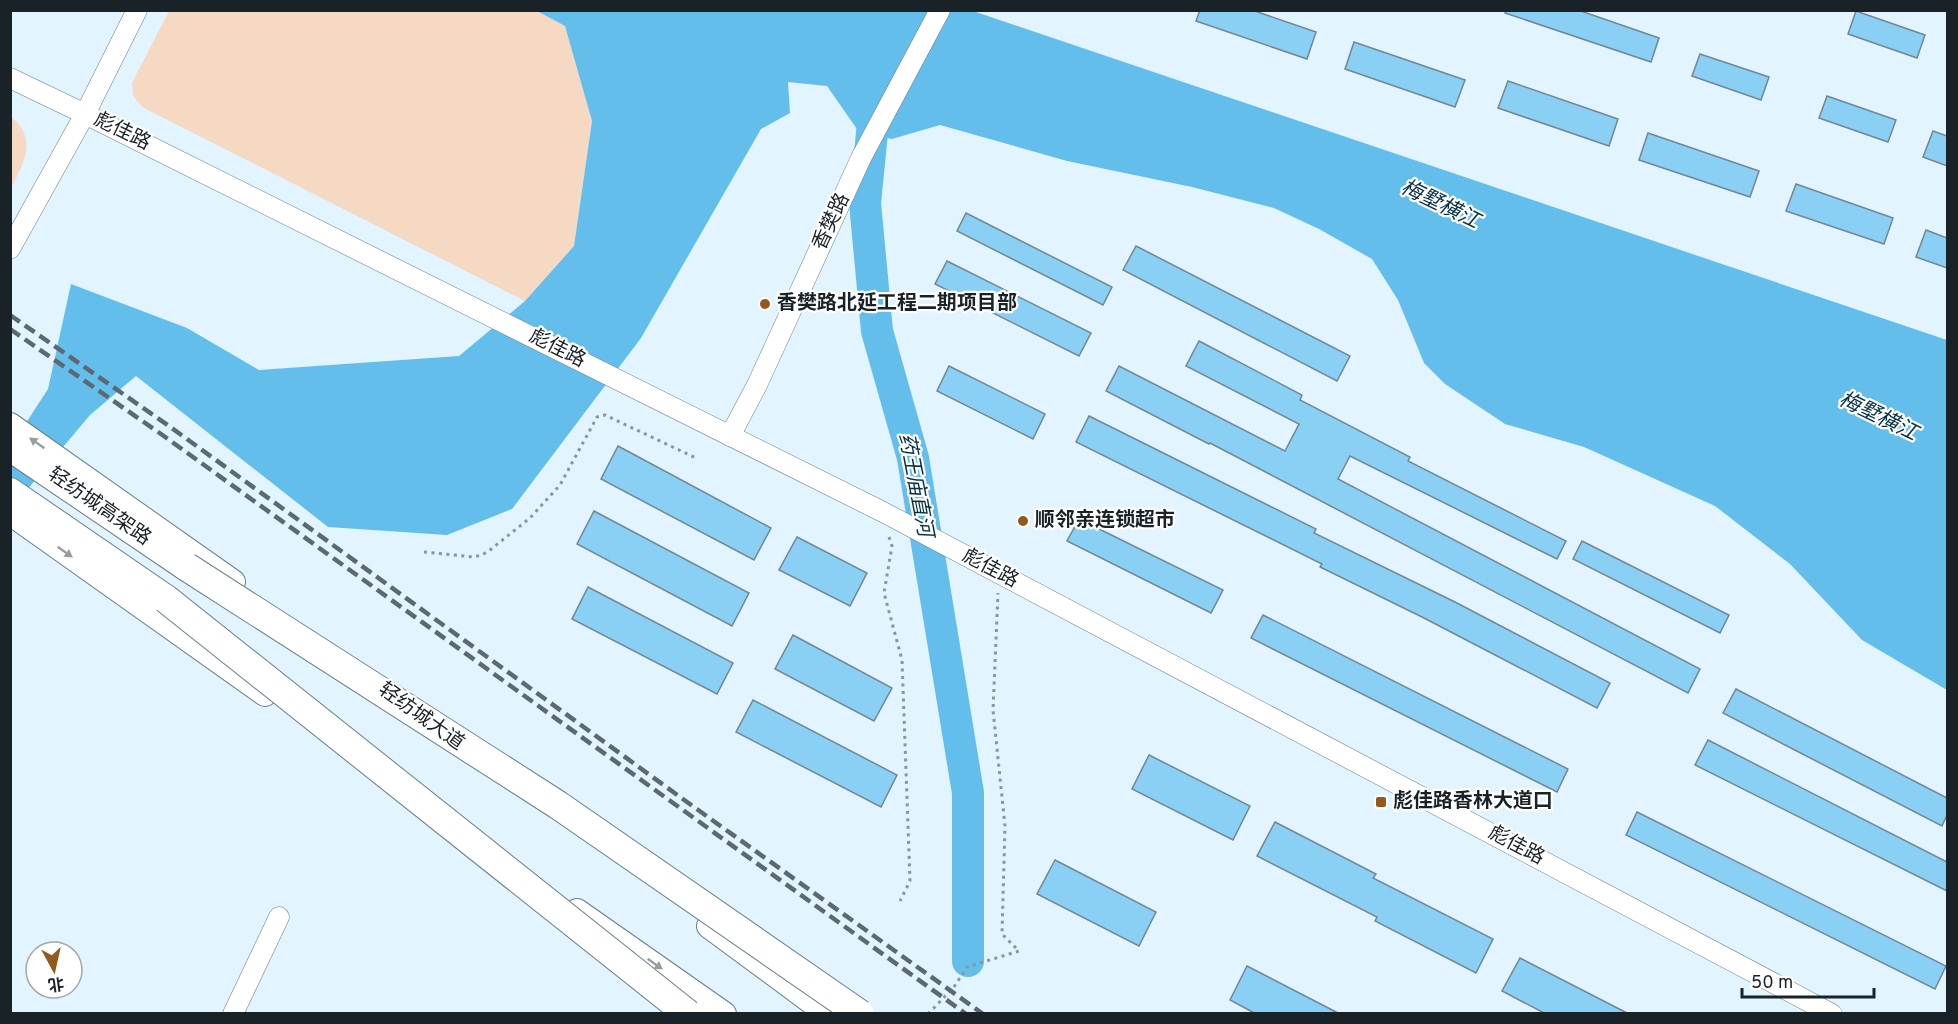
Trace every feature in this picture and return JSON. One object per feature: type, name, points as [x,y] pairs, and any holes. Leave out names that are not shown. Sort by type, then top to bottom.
[{"type":"highway","name":"轻纺城高架路","points":[[11,433],[187,567],[558,805],[860,1014]]},
{"type":"highway","name":"轻纺城高架路","points":[[13,508],[166,599],[688,1014]]},
{"type":"main road","name":"轻纺城大道","points":[[11,433],[61,460],[697,916],[828,1014]]},
{"type":"main road","points":[[13,508],[321,734],[724,1014]]},
{"type":"street","points":[[10,249],[85,114],[137,10]]},
{"type":"street","name":"香樊路","points":[[730,436],[757,385],[861,158],[940,10]]},
{"type":"street","name":"彪佳路","points":[[10,78],[883,512],[1832,1014]]},
{"type":"street","points":[[233,1014],[279,917]]},
{"type":"path","points":[[424,552],[473,557],[483,555],[490,550],[530,518],[560,485],[597,417],[605,415],[698,459]]},
{"type":"path","points":[[883,512],[892,546],[884,593],[902,660],[910,881],[900,901]]},
{"type":"path","points":[[928,1014],[954,987],[967,967],[1019,951],[1002,934],[1005,826],[993,710],[999,573]]},
{"type":"shaded area","points":[[169,11],[537,11],[565,26],[592,121],[574,246],[525,301],[142,107],[133,95],[132,83]]},
{"type":"shaded area","points":[[11,117],[24,133],[26,151],[11,188]]},
{"type":"water","name":"梅墅横江","points":[[537,11],[973,11],[1947,340],[1947,690],[1862,640],[1790,564],[1715,506],[1584,447],[1505,424],[1445,384],[1424,363],[1398,300],[1372,259],[1319,229],[1274,208],[1192,187],[1067,161],[940,125],[892,139],[859,132],[827,86],[788,82],[790,113],[761,129],[641,338],[512,509],[447,535],[328,527],[136,376],[90,415],[11,509],[11,446],[48,389],[71,284],[187,328],[259,370],[459,356],[525,301],[574,246],[592,121],[565,26]]},
{"type":"building","points":[[1200,10],[1252,10],[1316,32],[1307,59],[1196,21]]},
{"type":"building","points":[[1506,10],[1578,10],[1659,38],[1651,62],[1505,13]]},
{"type":"building","points":[[1856,11],[1925,35],[1917,58],[1848,34]]},
{"type":"building","points":[[1354,42],[1465,80],[1455,107],[1345,69]]},
{"type":"building","points":[[1700,54],[1769,77],[1761,100],[1692,76]]},
{"type":"building","points":[[1508,81],[1618,119],[1609,146],[1498,108]]},
{"type":"building","points":[[1827,96],[1896,120],[1888,142],[1819,118]]},
{"type":"building","points":[[1933,131],[1947,136],[1947,166],[1923,157]]},
{"type":"building","points":[[1648,133],[1759,171],[1750,197],[1639,160]]},
{"type":"building","points":[[1796,184],[1893,218],[1884,244],[1786,211]]},
{"type":"building","points":[[966,213],[1112,287],[1103,305],[957,231]]},
{"type":"building","points":[[1926,230],[1947,238],[1947,268],[1916,257]]},
{"type":"building","points":[[1136,246],[1350,356],[1337,381],[1123,270]]},
{"type":"building","points":[[947,261],[1091,333],[1079,356],[935,284]]},
{"type":"building","points":[[1199,341],[1302,395],[1300,400],[1410,457],[1408,461],[1566,541],[1557,559],[1350,456],[1338,479],[1700,669],[1688,693],[1106,391],[1119,366],[1285,451],[1299,424],[1186,366]]},
{"type":"building","points":[[949,366],[1045,414],[1033,439],[937,391]]},
{"type":"building","points":[[1089,416],[1316,529],[1314,533],[1455,602],[1610,683],[1597,708],[1320,567],[1322,564],[1076,442]]},
{"type":"building","points":[[618,446],[771,528],[754,560],[601,479]]},
{"type":"building","points":[[594,511],[749,593],[732,626],[577,544]]},
{"type":"building","points":[[1079,519],[1223,590],[1211,613],[1067,541]]},
{"type":"building","points":[[797,537],[867,573],[850,606],[779,570]]},
{"type":"building","points":[[1582,541],[1729,615],[1720,633],[1573,559]]},
{"type":"building","points":[[588,587],[733,663],[717,694],[572,619]]},
{"type":"building","points":[[1263,615],[1568,769],[1557,792],[1251,638]]},
{"type":"building","points":[[793,635],[892,688],[874,721],[775,669]]},
{"type":"building","points":[[1736,689],[1947,798],[1947,815],[1942,826],[1723,713]]},
{"type":"building","points":[[753,700],[897,775],[881,807],[736,732]]},
{"type":"building","points":[[1708,740],[1947,862],[1947,891],[1695,765]]},
{"type":"building","points":[[1149,755],[1250,806],[1233,840],[1132,789]]},
{"type":"building","points":[[1637,812],[1946,966],[1935,989],[1626,835]]},
{"type":"building","points":[[1275,822],[1376,874],[1373,878],[1493,939],[1476,973],[1375,921],[1377,917],[1257,856]]},
{"type":"building","points":[[1055,860],[1156,912],[1139,946],[1037,894]]},
{"type":"building","points":[[1520,958],[1629,1014],[1546,1014],[1502,991]]},
{"type":"building","points":[[1247,966],[1340,1014],[1256,1014],[1230,1000]]},
{"type":"waterway","name":"药王庙直河","points":[[873,123],[865,203],[877,331],[913,458],[968,793],[968,961]]},
{"type":"railway","points":[[10,315],[169,426],[983,1014]]},
{"type":"railway","points":[[10,329],[161,434],[966,1014]]},
{"type":"place","name":"香樊路北延工程二期项目部","points":[[765,304]]},
{"type":"place","name":"顺邻亲连锁超市","points":[[1023,521]]},
{"type":"place","name":"彪佳路香林大道口","points":[[1381,802]]}]
